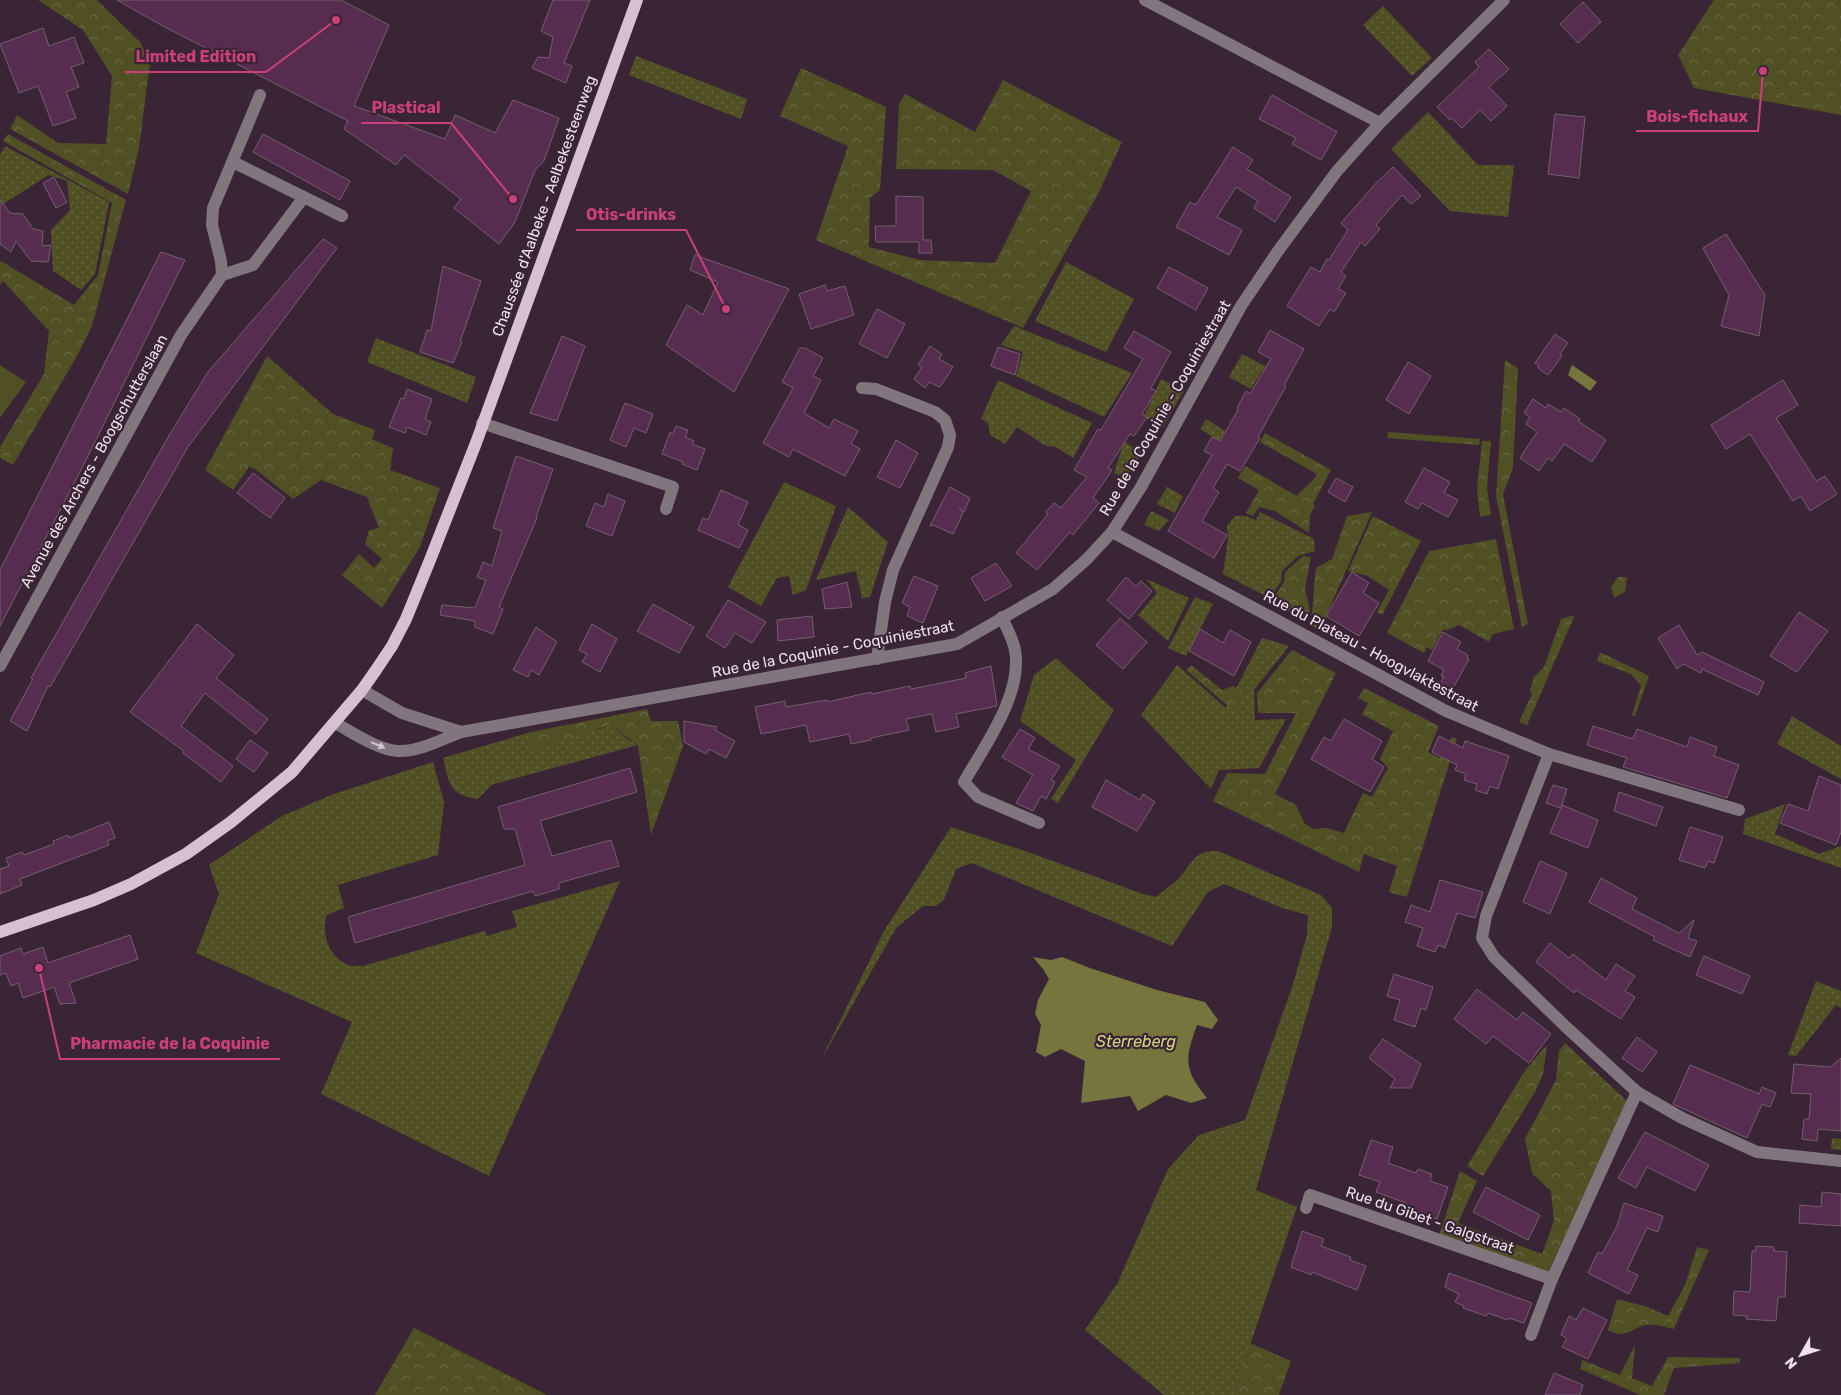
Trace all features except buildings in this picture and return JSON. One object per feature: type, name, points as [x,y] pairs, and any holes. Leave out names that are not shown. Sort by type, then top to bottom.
[{"type":"main road","name":"Chaussée d'Aalbeke - Aelbekesteenweg","points":[[0,932],[94,900],[131,884],[186,854],[231,822],[292,772],[362,690],[392,646],[406,619],[482,423],[637,0]]},
{"type":"street","points":[[1146,0],[1380,123]]},
{"type":"street","name":"Rue de la Coquinie - Coquiniestraat","points":[[335,723],[381,747],[397,751],[410,750],[461,732],[957,644],[1052,589],[1086,560],[1112,532],[1141,487],[1241,306],[1278,251],[1337,171],[1380,123],[1504,0]]},
{"type":"street","points":[[260,96],[213,208],[212,225],[221,260],[222,275],[253,265],[304,197]]},
{"type":"street","points":[[233,162],[342,216]]},
{"type":"street","name":"Avenue des Archers - Boogschutterslaan","points":[[0,666],[170,355],[222,275]]},
{"type":"street","points":[[862,388],[876,389],[935,412],[945,420],[950,436],[948,447],[893,570],[882,615],[877,659]]},
{"type":"street","points":[[482,423],[673,487],[666,509]]},
{"type":"street","name":"Rue du Plateau - Hoogvlaktestraat","points":[[1112,532],[1446,711],[1549,754],[1739,810]]},
{"type":"street","points":[[1002,617],[1015,650],[1015,678],[1004,711],[964,782],[978,797],[1039,823]]},
{"type":"street","name":"Rue de la Coquinie - Coquiniestraat","points":[[362,690],[402,713],[461,732]]},
{"type":"street","points":[[1549,754],[1486,916],[1482,938],[1494,957],[1637,1092],[1682,1118],[1757,1152],[1841,1161]]},
{"type":"street","points":[[1531,1334],[1552,1280],[1637,1092]]},
{"type":"street","name":"Rue du Gibet - Galgstraat","points":[[1306,1208],[1310,1195],[1552,1280]]},
{"type":"green space","points":[[38,0],[97,0],[140,42],[150,63],[139,148],[128,194],[10,129],[17,115],[58,143],[106,144],[112,76],[83,30]]},
{"type":"green space","points":[[1714,0],[1841,0],[1841,115],[1694,88],[1678,55]]},
{"type":"green space","points":[[1383,6],[1432,58],[1412,76],[1363,25]]},
{"type":"green space","points":[[636,56],[747,99],[741,119],[629,75]]},
{"type":"green space","points":[[801,68],[886,107],[880,190],[870,198],[869,247],[920,260],[995,263],[1031,191],[993,170],[896,169],[899,104],[905,94],[975,132],[1003,80],[1122,142],[1098,194],[1023,328],[816,240],[848,146],[780,116]]},
{"type":"green space","points":[[1428,112],[1478,165],[1514,165],[1508,217],[1450,211],[1391,149]]},
{"type":"green space","points":[[8,134],[126,200],[92,326],[77,356],[13,465],[0,458],[0,447],[44,374],[49,331],[3,281],[0,285],[0,263],[1,261],[74,305],[98,275],[112,203],[3,141]]},
{"type":"green space","points":[[5,146],[109,202],[95,274],[81,290],[53,271],[51,230],[70,210],[67,181],[49,175],[0,206],[0,155]]},
{"type":"green space","points":[[1066,262],[1134,299],[1106,352],[1035,321]]},
{"type":"green space","points":[[1014,326],[1132,373],[1104,417],[1016,376],[1023,352],[1001,345]]},
{"type":"green space","points":[[376,338],[476,377],[467,403],[367,362]]},
{"type":"green space","points":[[1242,354],[1282,375],[1280,379],[1262,371],[1251,389],[1229,377]]},
{"type":"green space","points":[[267,356],[333,414],[375,430],[372,439],[393,448],[390,470],[440,488],[420,547],[382,608],[342,575],[359,554],[374,568],[382,559],[365,544],[369,530],[379,528],[367,497],[321,480],[293,499],[255,469],[249,467],[233,490],[205,470]]},
{"type":"green space","points":[[1505,360],[1518,368],[1513,468],[1503,494],[1528,624],[1522,627],[1496,496]]},
{"type":"green space","points":[[0,365],[26,382],[0,418]]},
{"type":"green space","points":[[1161,379],[1184,390],[1163,427],[1144,417]]},
{"type":"green space","points":[[998,380],[1092,423],[1073,458],[1056,447],[1046,446],[1017,427],[1005,444],[990,435],[988,423],[981,419]]},
{"type":"green space","points":[[1206,419],[1225,431],[1220,441],[1200,429]]},
{"type":"green space","points":[[1388,432],[1480,439],[1479,445],[1387,438]]},
{"type":"green space","points":[[1265,433],[1331,470],[1313,504],[1315,506],[1310,515],[1309,533],[1275,511],[1259,507],[1253,516],[1246,513],[1259,490],[1238,478],[1245,466],[1297,496],[1317,474],[1260,442]]},
{"type":"green space","points":[[1482,441],[1491,441],[1487,488],[1491,515],[1480,517],[1477,489]]},
{"type":"green space","points":[[1124,442],[1142,452],[1127,478],[1114,473]]},
{"type":"green space","points":[[784,482],[836,506],[806,590],[793,595],[789,576],[777,578],[761,606],[728,587]]},
{"type":"green space","points":[[1167,487],[1183,496],[1175,513],[1157,504]]},
{"type":"green space","points":[[848,507],[888,542],[870,597],[862,598],[856,571],[816,580]]},
{"type":"green space","points":[[1151,511],[1169,520],[1159,531],[1144,525]]},
{"type":"green space","points":[[1260,512],[1314,539],[1315,551],[1298,556],[1282,571],[1281,581],[1270,598],[1223,574],[1228,538],[1227,526],[1235,516],[1245,516],[1256,520]]},
{"type":"green space","points":[[1372,512],[1326,616],[1324,632],[1310,625],[1316,568],[1332,559],[1347,516]]},
{"type":"green space","points":[[1373,516],[1421,541],[1382,615],[1377,612],[1389,590],[1368,576],[1348,571]]},
{"type":"green space","points":[[1496,539],[1514,629],[1493,634],[1489,642],[1459,625],[1443,630],[1432,650],[1427,647],[1424,653],[1387,633],[1429,551]]},
{"type":"green space","points":[[1303,556],[1311,557],[1305,589],[1310,610],[1306,621],[1271,602],[1284,582],[1285,572]]},
{"type":"green space","points":[[1618,577],[1627,577],[1625,592],[1614,598],[1611,587]]},
{"type":"green space","points":[[1146,579],[1189,598],[1168,641],[1138,615],[1157,593]]},
{"type":"green space","points":[[1195,597],[1213,604],[1186,656],[1168,648]]},
{"type":"green space","points":[[1575,615],[1527,725],[1519,722],[1532,694],[1530,690],[1534,677],[1544,667],[1561,619]]},
{"type":"green space","points":[[1262,638],[1289,646],[1254,690],[1255,720],[1286,719],[1259,768],[1219,770],[1211,789],[1141,715],[1177,665],[1226,708]]},
{"type":"green space","points":[[1292,650],[1336,673],[1275,794],[1296,805],[1305,824],[1314,829],[1326,828],[1344,833],[1363,793],[1372,797],[1388,768],[1380,759],[1393,731],[1362,714],[1368,703],[1358,698],[1364,688],[1439,726],[1428,752],[1440,758],[1452,737],[1457,739],[1407,897],[1389,892],[1397,866],[1364,854],[1359,872],[1213,801],[1227,773],[1265,774],[1296,713],[1258,713],[1257,693]]},
{"type":"green space","points":[[1600,652],[1649,676],[1635,716],[1632,715],[1641,686],[1631,674],[1597,661]]},
{"type":"green space","points":[[1056,658],[1114,710],[1058,803],[1051,799],[1076,760],[1020,721],[1034,675]]},
{"type":"green space","points":[[1191,665],[1222,690],[1233,686],[1245,692],[1236,713],[1186,670]]},
{"type":"green space","points":[[647,709],[651,721],[678,721],[683,746],[651,835],[638,745],[612,726],[600,728],[536,749],[531,743],[531,732]]},
{"type":"green space","points":[[1792,716],[1841,746],[1841,779],[1777,744]]},
{"type":"green space","points":[[612,726],[638,745],[491,785],[477,799],[456,791],[449,781],[443,758],[531,732],[531,743]]},
{"type":"green space","points":[[433,762],[444,802],[438,855],[338,885],[344,908],[327,915],[325,928],[330,949],[344,963],[351,966],[363,966],[485,931],[487,936],[517,927],[512,911],[620,881],[489,1176],[321,1094],[352,1022],[196,953],[219,894],[209,865],[282,816],[334,794]]},
{"type":"green space","points":[[1785,804],[1775,834],[1819,854],[1841,846],[1841,868],[1743,834],[1745,819]]},
{"type":"green space","points":[[951,827],[1156,897],[1178,879],[1198,855],[1209,851],[1218,851],[1321,895],[1332,908],[1332,927],[1256,1190],[1297,1207],[1233,1395],[1164,1395],[1085,1330],[1117,1284],[1168,1169],[1199,1135],[1245,1120],[1292,987],[1307,935],[1308,915],[1282,908],[1224,884],[1208,892],[1172,946],[972,863],[956,869],[944,900],[936,906],[923,906],[896,928],[820,1062],[884,931]]},
{"type":"green space","points":[[1816,981],[1841,991],[1841,1008],[1836,1005],[1796,1056],[1788,1055]]},
{"type":"green space","points":[[1565,1043],[1628,1102],[1547,1274],[1439,1236],[1460,1171],[1477,1181],[1458,1223],[1542,1254],[1554,1221],[1551,1191],[1532,1173],[1525,1139],[1556,1080],[1559,1051]]},
{"type":"green space","points":[[1547,1045],[1543,1074],[1535,1092],[1483,1176],[1467,1166],[1526,1069]]},
{"type":"green space","points":[[1832,1138],[1841,1139],[1841,1150],[1831,1149]]},
{"type":"green space","points":[[1697,1247],[1709,1250],[1674,1329],[1649,1325],[1641,1326],[1624,1334],[1608,1330],[1617,1299],[1648,1307],[1668,1316],[1685,1285]]},
{"type":"green space","points":[[414,1328],[547,1395],[375,1395]]},
{"type":"green space","points":[[1250,1343],[1291,1361],[1279,1395],[1233,1395]]},
{"type":"green space","points":[[1635,1345],[1632,1378],[1652,1386],[1668,1357],[1740,1358],[1740,1363],[1674,1368],[1664,1395],[1640,1395],[1580,1369],[1582,1360],[1620,1375]]},
{"type":"water","points":[[1572,365],[1597,382],[1590,391],[1568,375]]},
{"type":"water","name":"Sterreberg","points":[[1033,957],[1051,960],[1062,957],[1157,990],[1205,1002],[1218,1020],[1212,1029],[1197,1025],[1190,1046],[1188,1063],[1194,1079],[1207,1098],[1191,1103],[1166,1095],[1138,1111],[1130,1096],[1081,1103],[1085,1061],[1061,1049],[1045,1057],[1036,1052],[1041,1025],[1035,1014],[1038,1000],[1049,979]]},
{"type":"place","name":"Limited Edition","points":[[336,20]]},
{"type":"place","name":"Bois-fichaux","points":[[1763,71]]},
{"type":"place","name":"Plastical","points":[[513,199]]},
{"type":"place","name":"Otis-drinks","points":[[726,309]]},
{"type":"place","name":"Pharmacie de la Coquinie","points":[[39,968]]}]
